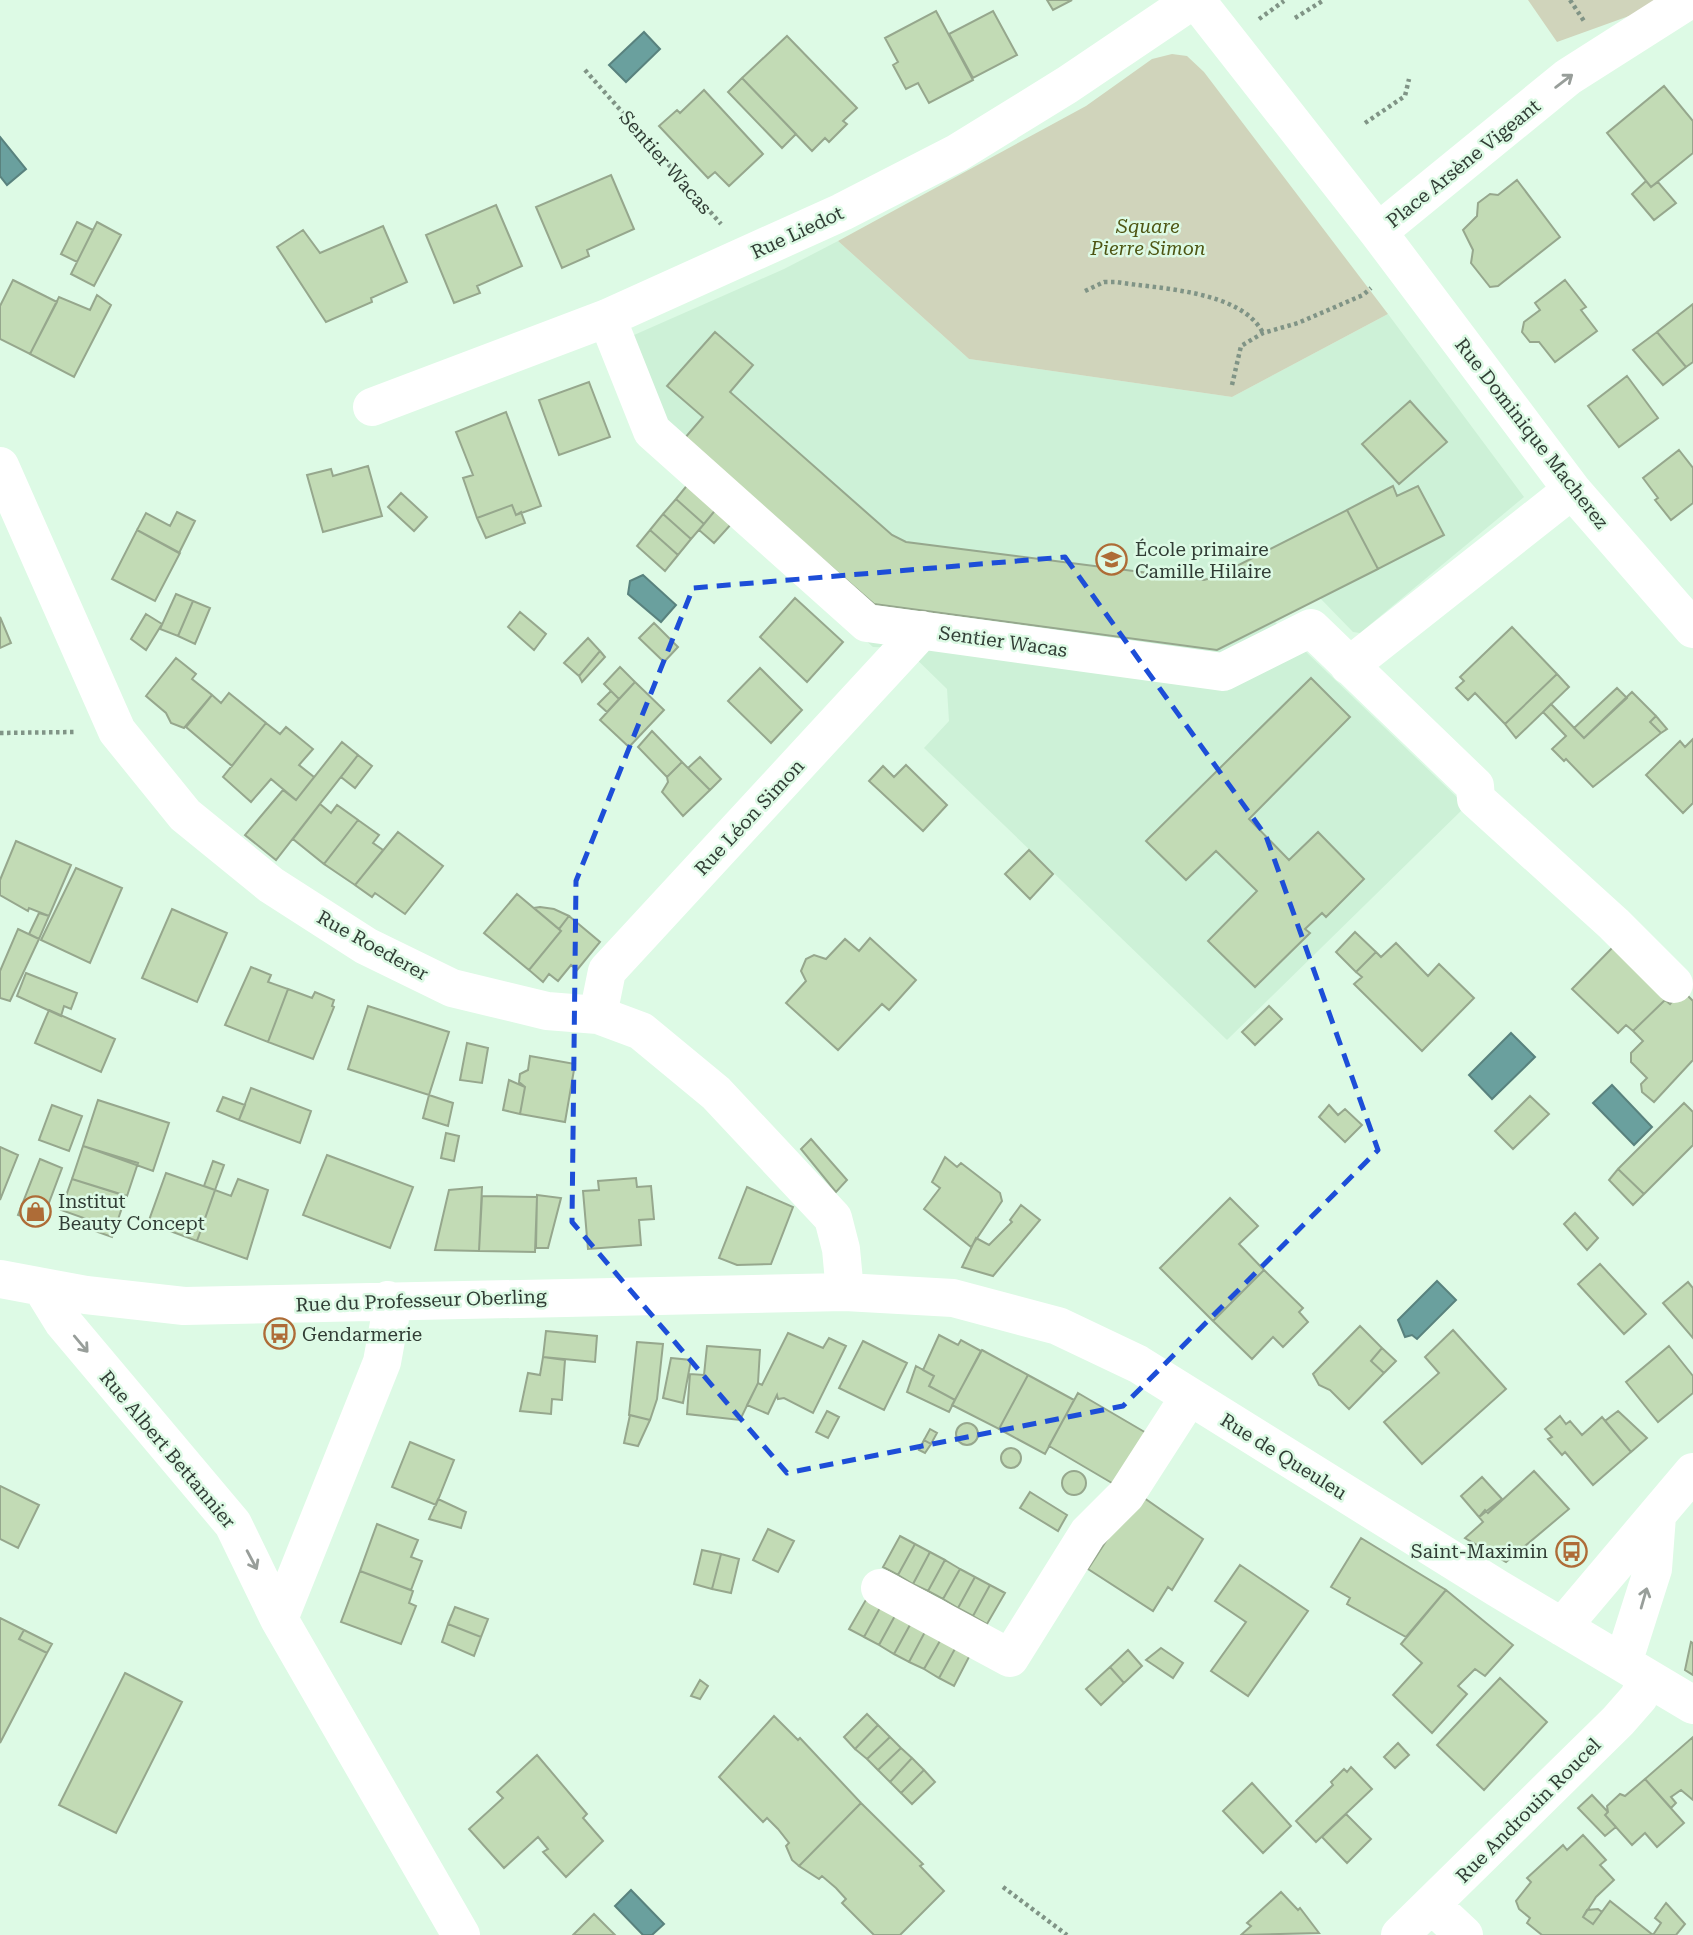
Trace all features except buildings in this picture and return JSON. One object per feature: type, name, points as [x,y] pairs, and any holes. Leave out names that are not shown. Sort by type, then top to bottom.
[{"type":"street","name":"Place Arsène Vigeant","points":[[1195,0],[1389,247],[1568,77],[1689,0]]},
{"type":"street","name":"Rue Liedot","points":[[372,407],[607,318],[739,259],[957,153],[1195,0]]},
{"type":"street","name":"Rue Dominique Macherez","points":[[1389,247],[1572,490],[1693,629]]},
{"type":"street","name":"Sentier Wacas","points":[[607,318],[652,431],[867,623],[1223,672],[1311,628],[1475,786],[1476,799],[1614,924],[1674,984]]},
{"type":"street","name":"Rue Roederer","points":[[0,466],[117,731],[185,815],[271,886],[366,946],[452,988],[547,1011],[598,1015],[641,1031],[716,1093],[833,1218],[841,1250],[845,1292]]},
{"type":"street","points":[[1349,666],[1572,490]]},
{"type":"street","name":"Rue Léon Simon","points":[[598,1015],[607,971],[922,630]]},
{"type":"street","name":"Rue du Professeur Oberling","points":[[0,1279],[43,1288],[184,1306],[845,1292]]},
{"type":"street","name":"Rue Albert Bettannier","points":[[43,1288],[63,1322],[233,1524],[279,1619],[461,1935]]},
{"type":"street","name":"Rue de Queuleu","points":[[845,1292],[953,1298],[1058,1326],[1138,1364],[1562,1627],[1693,1705]]},
{"type":"street","points":[[279,1619],[382,1362],[390,1318],[388,1300]]},
{"type":"street","points":[[880,1588],[1010,1658],[1088,1534],[1126,1495],[1189,1396]]},
{"type":"street","points":[[1562,1627],[1693,1472]]},
{"type":"street","name":"Rue Androuin Roucel","points":[[1400,1935],[1618,1721],[1639,1697],[1634,1670],[1653,1569],[1657,1516]]},
{"type":"street","points":[[1432,1905],[1464,1935]]},
{"type":"path","points":[[1294,18],[1324,0]]},
{"type":"path","name":"Sentier Wacas","points":[[585,70],[726,229],[739,259]]},
{"type":"path","points":[[1365,123],[1405,96],[1409,79]]},
{"type":"path","points":[[1232,385],[1241,346],[1263,333],[1298,323],[1363,295],[1389,247]]},
{"type":"path","points":[[1085,291],[1104,282],[1116,282],[1197,295],[1235,305],[1256,319],[1263,333]]},
{"type":"path","points":[[0,733],[117,731]]},
{"type":"path","points":[[1003,1887],[1067,1935]]},
{"type":"highlighted area","points":[[1065,557],[1266,836],[1378,1150],[1123,1406],[787,1473],[572,1222],[576,881],[693,588]]},
{"type":"shaded area","name":"École primaire Camille Hilaire","points":[[838,241],[969,359],[1232,397],[1388,314],[1524,497],[1360,633],[1353,632],[1320,598],[1275,622],[1466,806],[1227,1040],[924,748],[949,721],[947,689],[905,648],[873,647],[638,437],[600,350],[784,269]]},
{"type":"green space","points":[[1528,0],[1657,0],[1643,11],[1557,42]]},
{"type":"green space","name":"Square Pierre Simon","points":[[1172,54],[1187,56],[1204,72],[1388,314],[1232,397],[969,359],[838,241],[1086,106],[1152,59]]},
{"type":"water","points":[[644,32],[660,49],[626,82],[609,65]]},
{"type":"water","points":[[0,137],[26,169],[7,185],[0,176]]},
{"type":"water","points":[[643,575],[676,605],[661,622],[628,594],[630,581]]},
{"type":"water","points":[[1511,1033],[1535,1057],[1492,1099],[1469,1075]]},
{"type":"water","points":[[1612,1085],[1652,1127],[1634,1145],[1593,1103]]},
{"type":"water","points":[[1437,1281],[1456,1300],[1417,1339],[1412,1335],[1405,1337],[1398,1320]]},
{"type":"water","points":[[631,1890],[664,1924],[652,1935],[643,1935],[615,1906]]},
{"type":"place","name":"École primaire Camille Hilaire","points":[[1112,560]]},
{"type":"place","name":"Institut Beauty Concept","points":[[35,1212]]},
{"type":"place","name":"Gendarmerie","points":[[279,1334]]},
{"type":"place","name":"Saint-Maximin","points":[[1571,1551]]}]
